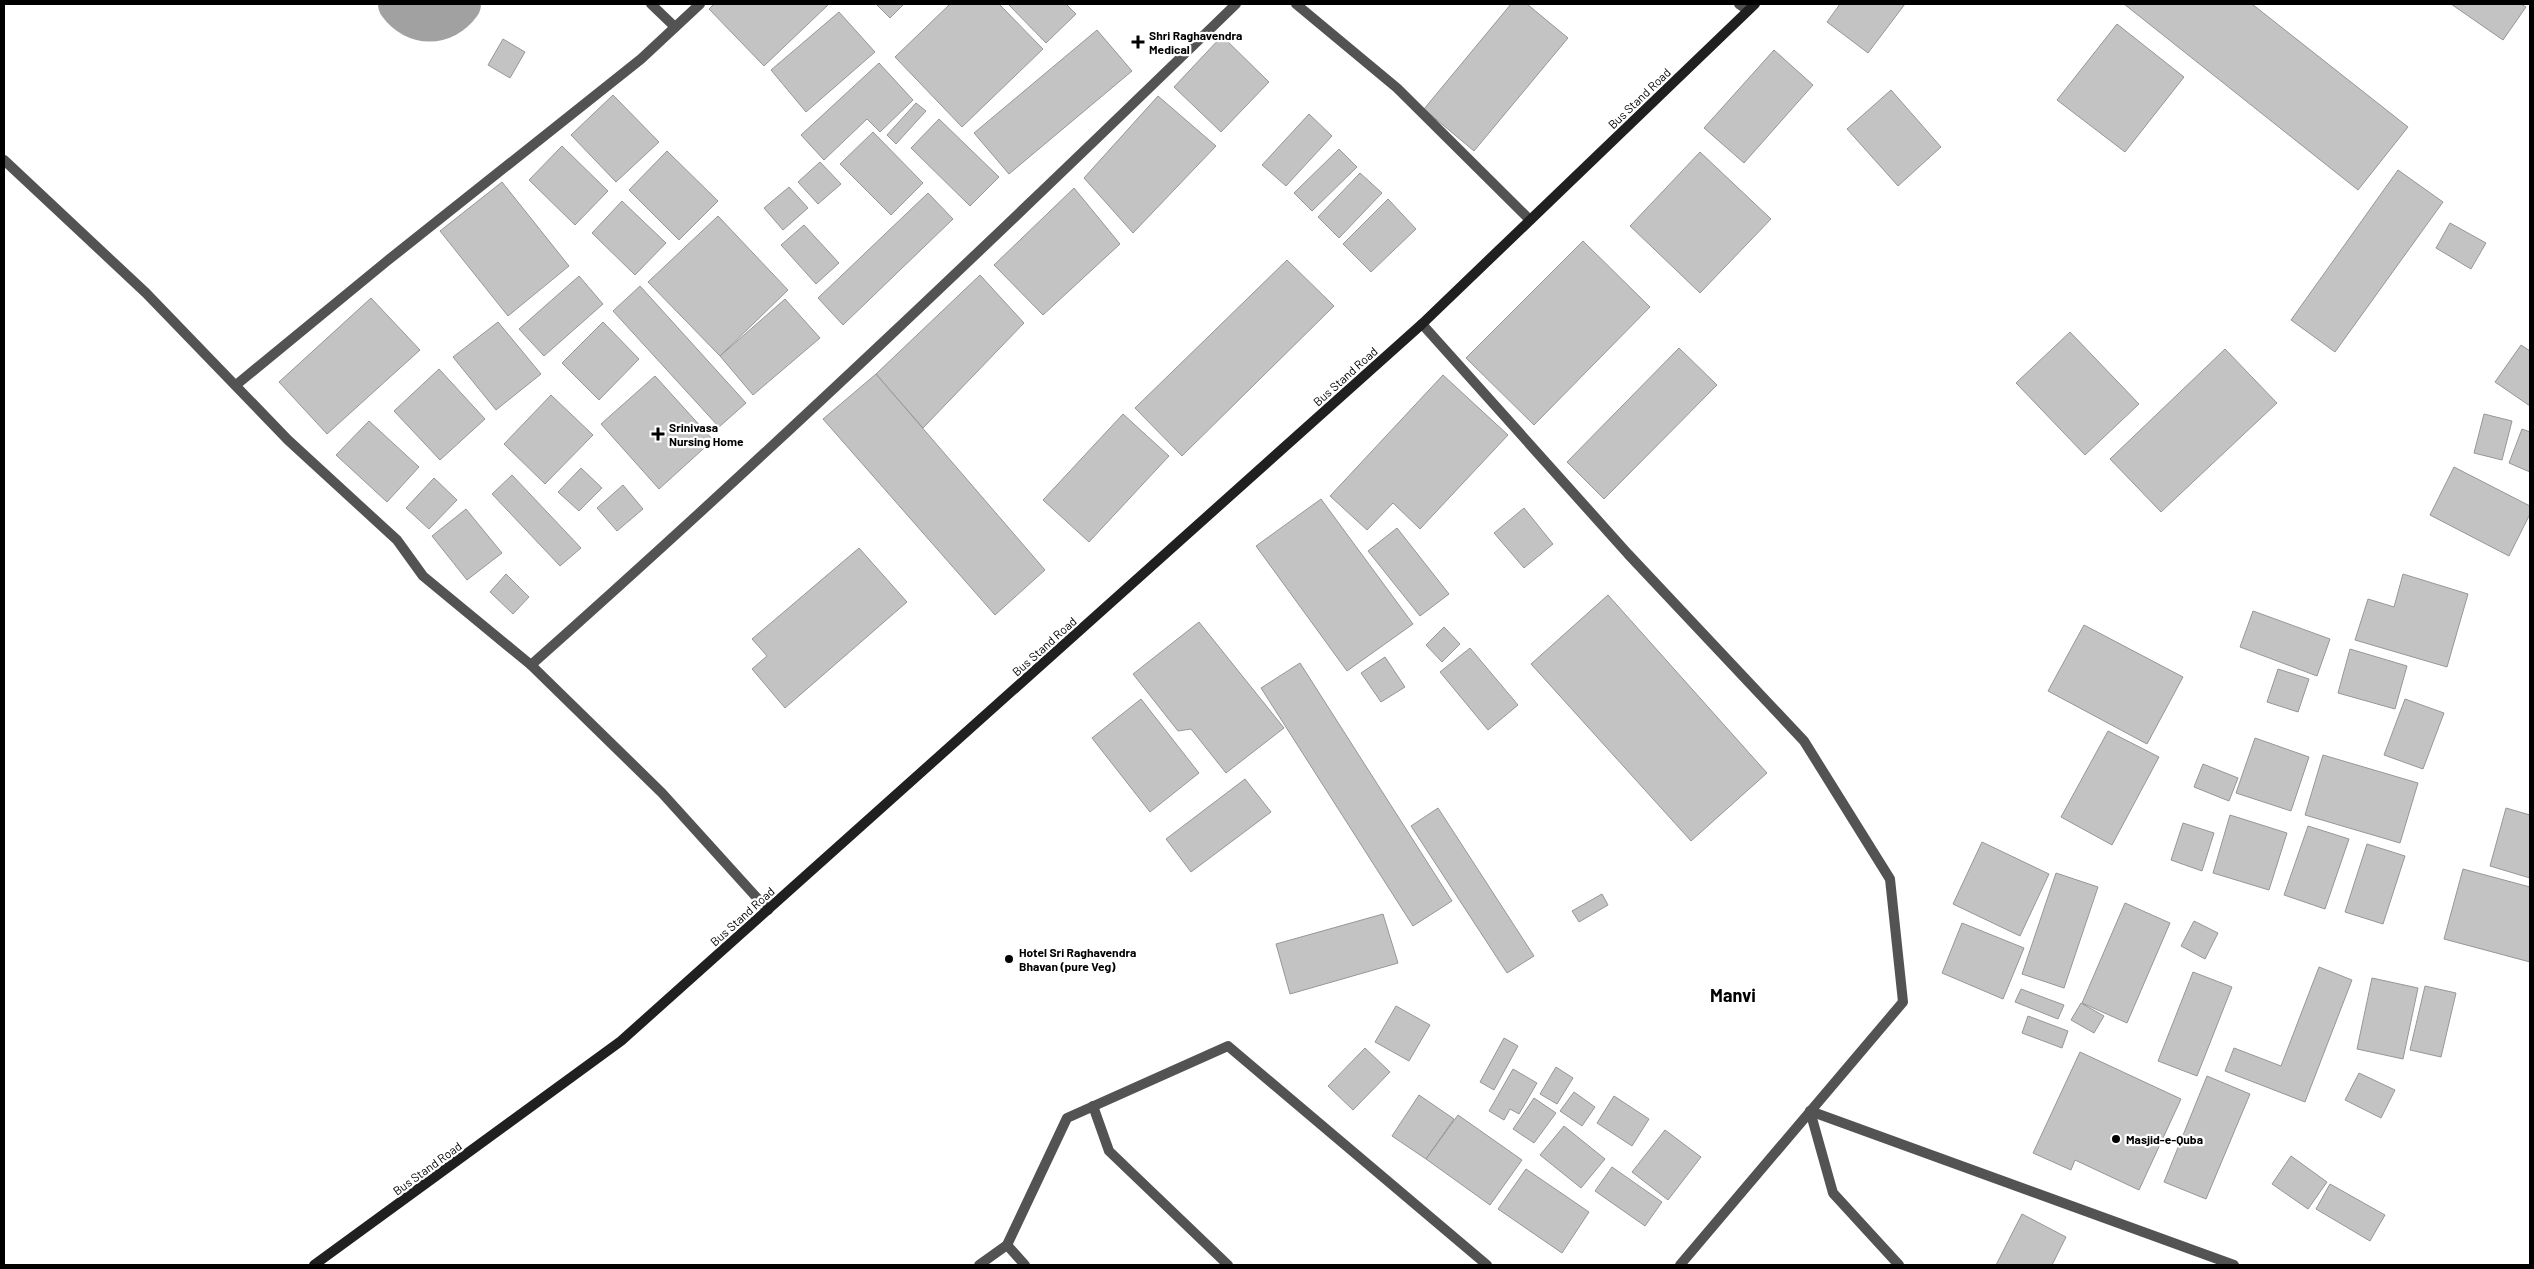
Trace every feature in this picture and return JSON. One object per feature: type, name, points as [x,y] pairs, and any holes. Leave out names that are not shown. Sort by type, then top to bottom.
[{"type":"main road","name":"Bus Stand Road","points":[[314,1265],[621,1041],[1422,324],[1752,7]]},
{"type":"street","points":[[651,4],[675,27]]},
{"type":"street","points":[[236,385],[387,260],[641,58],[700,4]]},
{"type":"street","points":[[531,665],[657,553],[1003,230],[1236,4]]},
{"type":"street","points":[[1296,4],[1397,88],[1530,220]]},
{"type":"street","points":[[1739,4],[1752,7]]},
{"type":"street","points":[[4,160],[146,293],[288,440],[397,540],[423,576],[531,665],[662,793],[768,910]]},
{"type":"street","points":[[1422,324],[1628,554],[1804,741],[1890,880],[1902,1002],[1680,1265]]},
{"type":"street","points":[[979,1265],[1007,1245],[1067,1118],[1228,1046],[1487,1265]]},
{"type":"street","points":[[1093,1106],[1109,1151],[1228,1265]]},
{"type":"street","points":[[1810,1111],[1832,1193],[1899,1265]]},
{"type":"street","points":[[1810,1111],[2234,1265]]},
{"type":"street","points":[[1007,1245],[1025,1265]]},
{"type":"building","points":[[714,4],[829,4],[764,66],[709,9]]},
{"type":"building","points":[[876,4],[904,4],[890,18]]},
{"type":"building","points":[[950,4],[999,4],[1043,49],[962,127],[895,57]]},
{"type":"building","points":[[1008,4],[1066,4],[1076,14],[1046,43]]},
{"type":"building","points":[[1511,4],[1527,4],[1568,38],[1474,151],[1424,109]]},
{"type":"building","points":[[1840,4],[1905,4],[1868,53],[1827,22]]},
{"type":"building","points":[[2124,4],[2252,4],[2408,127],[2358,190]]},
{"type":"building","points":[[2451,4],[2521,4],[2526,7],[2503,40]]},
{"type":"building","points":[[839,12],[875,52],[806,112],[771,70]]},
{"type":"building","points":[[2117,24],[2184,77],[2125,152],[2057,100]]},
{"type":"building","points":[[1097,30],[1132,71],[1009,174],[974,133]]},
{"type":"building","points":[[1222,36],[1269,82],[1221,132],[1174,87]]},
{"type":"building","points":[[503,39],[525,52],[510,78],[488,65]]},
{"type":"building","points":[[1774,50],[1813,85],[1744,163],[1704,128]]},
{"type":"building","points":[[879,63],[913,100],[880,132],[867,119],[824,160],[801,135]]},
{"type":"building","points":[[1891,90],[1941,147],[1898,186],[1847,129]]},
{"type":"building","points":[[613,95],[659,142],[616,182],[571,135]]},
{"type":"building","points":[[1158,96],[1216,146],[1133,233],[1084,178]]},
{"type":"building","points":[[916,103],[926,111],[896,144],[887,135]]},
{"type":"building","points":[[1309,114],[1332,136],[1286,186],[1262,165]]},
{"type":"building","points":[[939,119],[999,177],[970,206],[911,148]]},
{"type":"building","points":[[873,132],[923,183],[891,215],[840,164]]},
{"type":"building","points":[[562,146],[608,191],[575,225],[529,180]]},
{"type":"building","points":[[1339,149],[1357,167],[1312,211],[1294,193]]},
{"type":"building","points":[[667,151],[718,201],[679,240],[629,190]]},
{"type":"building","points":[[1700,152],[1771,219],[1700,293],[1630,226]]},
{"type":"building","points":[[820,162],[841,184],[818,204],[798,182]]},
{"type":"building","points":[[2398,170],[2443,202],[2335,352],[2291,320]]},
{"type":"building","points":[[1360,173],[1382,193],[1339,238],[1318,217]]},
{"type":"building","points":[[502,182],[569,266],[508,316],[440,231]]},
{"type":"building","points":[[789,187],[808,208],[783,230],[764,208]]},
{"type":"building","points":[[1074,188],[1120,244],[1043,315],[994,265]]},
{"type":"building","points":[[928,193],[953,219],[843,325],[818,298]]},
{"type":"building","points":[[1388,199],[1416,229],[1371,272],[1343,244]]},
{"type":"building","points":[[622,201],[666,243],[635,275],[592,233]]},
{"type":"building","points":[[718,216],[788,290],[720,356],[648,282]]},
{"type":"building","points":[[2450,223],[2486,243],[2471,269],[2436,248]]},
{"type":"building","points":[[804,225],[839,263],[816,284],[781,245]]},
{"type":"building","points":[[1583,241],[1650,307],[1534,425],[1466,358]]},
{"type":"building","points":[[1287,260],[1334,306],[1182,456],[1135,408]]},
{"type":"building","points":[[980,275],[1024,323],[923,428],[876,374]]},
{"type":"building","points":[[579,276],[603,304],[544,356],[519,329]]},
{"type":"building","points":[[640,286],[746,403],[719,427],[613,311]]},
{"type":"building","points":[[371,298],[420,350],[327,434],[279,382]]},
{"type":"building","points":[[785,299],[820,338],[753,395],[720,356]]},
{"type":"building","points":[[498,322],[541,374],[496,410],[453,357]]},
{"type":"building","points":[[603,322],[639,359],[599,400],[562,363]]},
{"type":"building","points":[[2070,332],[2139,404],[2085,455],[2016,383]]},
{"type":"building","points":[[2521,345],[2530,351],[2530,406],[2495,382]]},
{"type":"building","points":[[1679,348],[1717,385],[1604,499],[1567,462]]},
{"type":"building","points":[[2225,349],[2277,403],[2161,512],[2110,459]]},
{"type":"building","points":[[439,369],[485,419],[440,460],[394,411]]},
{"type":"building","points":[[876,374],[1045,570],[995,615],[823,419]]},
{"type":"building","points":[[1443,375],[1508,435],[1420,529],[1393,503],[1367,530],[1330,496]]},
{"type":"building","points":[[655,376],[713,440],[659,489],[601,424]]},
{"type":"building","points":[[551,395],[593,435],[545,484],[504,444]]},
{"type":"building","points":[[1123,414],[1169,456],[1089,542],[1043,500]]},
{"type":"building","points":[[2484,414],[2512,421],[2502,460],[2474,453]]},
{"type":"building","points":[[369,421],[419,467],[387,502],[336,455]]},
{"type":"building","points":[[2522,429],[2530,432],[2530,472],[2509,463]]},
{"type":"building","points":[[2454,467],[2530,506],[2530,514],[2509,556],[2430,515]]},
{"type":"building","points":[[581,468],[602,488],[579,511],[558,492]]},
{"type":"building","points":[[512,475],[581,548],[560,566],[492,494]]},
{"type":"building","points":[[434,478],[457,500],[429,529],[406,508]]},
{"type":"building","points":[[623,485],[643,509],[617,531],[597,508]]},
{"type":"building","points":[[1321,499],[1413,624],[1347,671],[1256,546]]},
{"type":"building","points":[[1524,508],[1553,544],[1524,568],[1494,533]]},
{"type":"building","points":[[466,509],[502,553],[467,580],[432,536]]},
{"type":"building","points":[[1397,528],[1449,594],[1420,616],[1368,551]]},
{"type":"building","points":[[859,548],[907,602],[785,708],[752,669],[767,656],[752,639]]},
{"type":"building","points":[[506,574],[529,597],[513,614],[490,592]]},
{"type":"building","points":[[2403,574],[2468,594],[2447,667],[2355,640],[2368,599],[2394,607]]},
{"type":"building","points":[[1608,595],[1767,773],[1691,841],[1531,664]]},
{"type":"building","points":[[2253,611],[2330,639],[2317,676],[2240,647]]},
{"type":"building","points":[[1199,622],[1284,728],[1226,773],[1191,729],[1178,731],[1133,674]]},
{"type":"building","points":[[2084,625],[2183,677],[2147,744],[2048,691]]},
{"type":"building","points":[[1444,627],[1460,644],[1442,662],[1426,645]]},
{"type":"building","points":[[1470,648],[1518,705],[1488,730],[1440,672]]},
{"type":"building","points":[[2350,649],[2407,666],[2395,709],[2338,693]]},
{"type":"building","points":[[1385,657],[1405,687],[1381,702],[1361,673]]},
{"type":"building","points":[[1300,663],[1452,901],[1413,926],[1261,688]]},
{"type":"building","points":[[2278,669],[2309,679],[2298,712],[2267,702]]},
{"type":"building","points":[[1141,699],[1199,773],[1150,812],[1092,738]]},
{"type":"building","points":[[2405,699],[2444,713],[2423,769],[2384,755]]},
{"type":"building","points":[[2108,731],[2159,757],[2112,845],[2061,817]]},
{"type":"building","points":[[2255,738],[2309,757],[2291,811],[2236,793]]},
{"type":"building","points":[[2323,755],[2418,783],[2400,843],[2305,815]]},
{"type":"building","points":[[2203,764],[2238,778],[2229,801],[2194,787]]},
{"type":"building","points":[[1245,779],[1271,812],[1191,872],[1166,839]]},
{"type":"building","points":[[1438,808],[1534,956],[1507,973],[1411,826]]},
{"type":"building","points":[[2506,808],[2530,815],[2530,878],[2490,866]]},
{"type":"building","points":[[2230,815],[2287,833],[2269,890],[2213,873]]},
{"type":"building","points":[[2183,823],[2214,833],[2202,871],[2171,860]]},
{"type":"building","points":[[2308,826],[2349,839],[2325,909],[2284,895]]},
{"type":"building","points":[[1982,842],[2049,874],[2020,936],[1953,904]]},
{"type":"building","points":[[2367,844],[2405,856],[2383,924],[2345,912]]},
{"type":"building","points":[[2463,869],[2530,887],[2530,962],[2444,939]]},
{"type":"building","points":[[2056,873],[2098,887],[2064,988],[2022,974]]},
{"type":"building","points":[[1602,894],[1608,905],[1579,922],[1572,911]]},
{"type":"building","points":[[2125,903],[2170,923],[2127,1023],[2082,1003]]},
{"type":"building","points":[[1383,914],[1398,963],[1290,994],[1276,944]]},
{"type":"building","points":[[2194,921],[2218,933],[2205,959],[2181,946]]},
{"type":"building","points":[[1962,923],[2024,948],[2003,999],[1942,973]]},
{"type":"building","points":[[2319,967],[2352,980],[2305,1102],[2225,1071],[2234,1048],[2281,1066]]},
{"type":"building","points":[[2193,972],[2232,987],[2197,1076],[2158,1061]]},
{"type":"building","points":[[2372,978],[2418,988],[2403,1059],[2357,1049]]},
{"type":"building","points":[[2425,986],[2456,993],[2441,1057],[2410,1050]]},
{"type":"building","points":[[2021,989],[2064,1005],[2058,1019],[2015,1002]]},
{"type":"building","points":[[2081,1003],[2104,1016],[2094,1033],[2071,1020]]},
{"type":"building","points":[[1396,1006],[1430,1025],[1409,1061],[1375,1042]]},
{"type":"building","points":[[2028,1016],[2068,1031],[2062,1048],[2022,1033]]},
{"type":"building","points":[[1504,1038],[1518,1046],[1494,1090],[1480,1082]]},
{"type":"building","points":[[1365,1048],[1390,1072],[1353,1110],[1328,1086]]},
{"type":"building","points":[[2080,1052],[2181,1099],[2139,1190],[2075,1160],[2071,1170],[2033,1153]]},
{"type":"building","points":[[1556,1067],[1573,1078],[1557,1104],[1540,1094]]},
{"type":"building","points":[[1513,1069],[1537,1083],[1519,1114],[1510,1109],[1504,1120],[1489,1111]]},
{"type":"building","points":[[2359,1073],[2395,1090],[2381,1118],[2345,1100]]},
{"type":"building","points":[[2207,1076],[2250,1094],[2206,1199],[2164,1182]]},
{"type":"building","points":[[1574,1092],[1595,1107],[1582,1126],[1560,1111]]},
{"type":"building","points":[[1419,1095],[1454,1119],[1426,1159],[1392,1136]]},
{"type":"building","points":[[1614,1096],[1649,1119],[1632,1146],[1597,1123]]},
{"type":"building","points":[[1534,1098],[1556,1113],[1534,1143],[1513,1129]]},
{"type":"building","points":[[1458,1115],[1522,1160],[1490,1205],[1426,1159]]},
{"type":"building","points":[[1564,1126],[1605,1159],[1581,1188],[1540,1155]]},
{"type":"building","points":[[1665,1130],[1701,1157],[1668,1200],[1632,1172]]},
{"type":"building","points":[[2291,1156],[2327,1182],[2308,1209],[2272,1184]]},
{"type":"building","points":[[1612,1167],[1662,1202],[1645,1226],[1595,1191]]},
{"type":"building","points":[[1526,1169],[1589,1212],[1562,1253],[1498,1209]]},
{"type":"building","points":[[2330,1184],[2385,1215],[2370,1241],[2316,1209]]},
{"type":"building","points":[[2022,1214],[2066,1237],[2052,1265],[1996,1265]]},
{"type":"waterway","points":[[399,4],[413,16],[430,20],[446,16],[460,4]]},
{"type":"place","name":"Shri Raghavendra Medical","points":[[1138,42]]},
{"type":"place","name":"Srinivasa Nursing Home","points":[[658,434]]},
{"type":"place","name":"Hotel Sri Raghavendra Bhavan (pure Veg)","points":[[1009,959]]},
{"type":"place","name":"Masjid-e-Quba","points":[[2116,1139]]},
{"type":"district","name":"Manvi","points":[[1733,995]]}]
